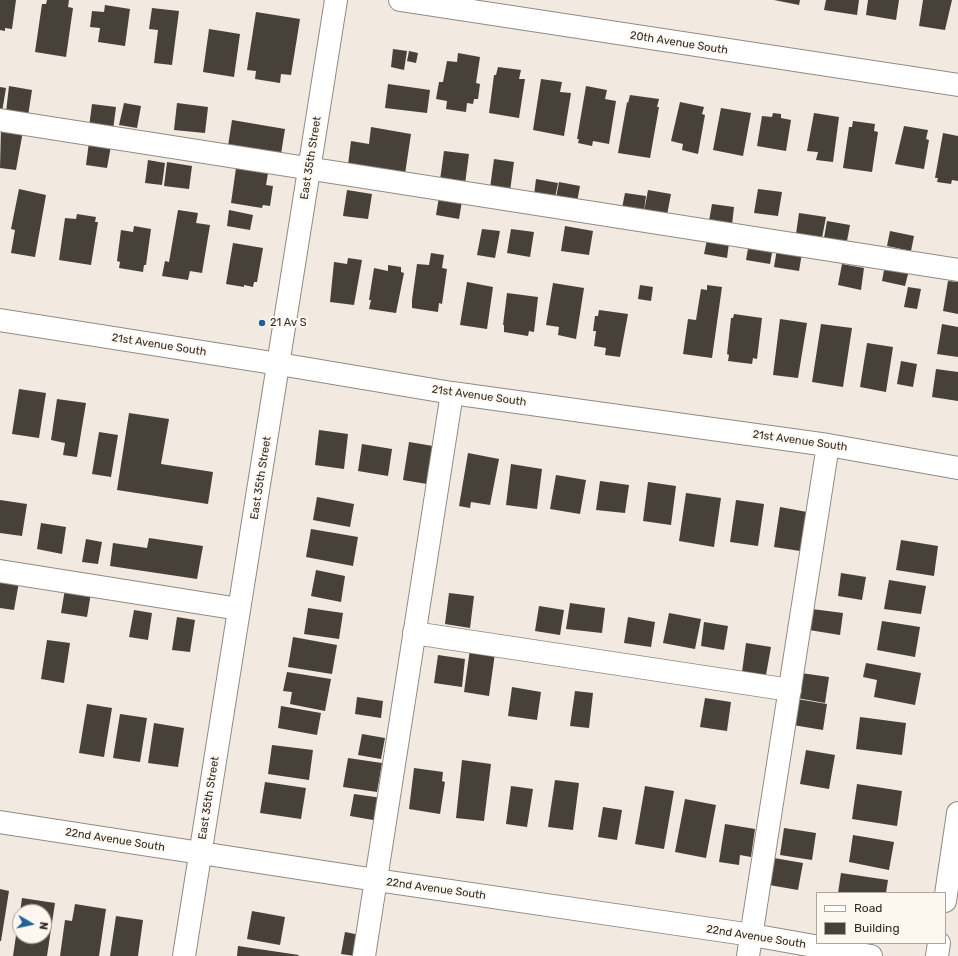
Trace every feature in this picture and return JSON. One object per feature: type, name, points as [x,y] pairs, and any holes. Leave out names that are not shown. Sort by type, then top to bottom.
[{"type":"street","name":"East 35th Street","points":[[184,956],[336,0]]},
{"type":"street","name":"20th Avenue South","points":[[400,0],[958,85]]},
{"type":"street","points":[[0,120],[958,270]]},
{"type":"street","name":"21st Avenue South","points":[[0,320],[452,393],[828,445],[958,468]]},
{"type":"street","points":[[364,956],[452,393]]},
{"type":"street","points":[[750,946],[828,445]]},
{"type":"street","points":[[0,571],[239,609]]},
{"type":"street","points":[[414,633],[790,690]]},
{"type":"street","points":[[946,894],[958,812]]},
{"type":"street","name":"22nd Avenue South","points":[[0,822],[376,880],[750,946],[871,956]]},
{"type":"street","points":[[937,956],[939,944]]},
{"type":"building","points":[[0,0],[16,0],[12,29],[5,28],[5,31],[0,30]]},
{"type":"building","points":[[47,0],[69,0],[68,7],[73,8],[66,57],[35,52],[42,4],[46,4]]},
{"type":"building","points":[[774,0],[800,0],[799,5]]},
{"type":"building","points":[[826,0],[859,0],[857,15],[824,10]]},
{"type":"building","points":[[868,0],[899,0],[896,20],[866,15]]},
{"type":"building","points":[[923,0],[952,0],[945,30],[919,26]]},
{"type":"building","points":[[105,5],[130,9],[125,46],[98,42],[100,28],[90,27],[92,11],[104,12]]},
{"type":"building","points":[[152,8],[179,11],[172,65],[154,63],[158,30],[149,29]]},
{"type":"building","points":[[256,12],[300,19],[291,75],[281,74],[280,83],[255,79],[256,71],[247,70]]},
{"type":"building","points":[[209,29],[240,34],[234,77],[203,72]]},
{"type":"building","points":[[393,49],[407,51],[404,70],[391,67]]},
{"type":"building","points":[[409,51],[418,53],[416,63],[407,61]]},
{"type":"building","points":[[458,53],[480,57],[476,83],[480,84],[478,99],[474,99],[473,104],[467,103],[466,112],[446,109],[447,101],[436,99],[439,82],[443,82],[447,61],[457,62]]},
{"type":"building","points":[[498,67],[521,70],[519,79],[525,79],[519,118],[489,113],[494,75],[496,75]]},
{"type":"building","points":[[541,79],[562,82],[560,92],[571,93],[564,136],[533,130]]},
{"type":"building","points":[[388,84],[430,90],[427,113],[385,108]]},
{"type":"building","points":[[9,86],[32,90],[28,116],[6,112]]},
{"type":"building","points":[[586,86],[607,90],[605,99],[616,101],[609,144],[593,141],[592,146],[578,143],[579,139],[577,139]]},
{"type":"building","points":[[0,87],[6,88],[2,112],[0,112]]},
{"type":"building","points":[[630,95],[659,99],[657,107],[659,107],[650,158],[618,153],[627,102],[628,103]]},
{"type":"building","points":[[680,102],[704,107],[702,114],[705,115],[698,154],[682,150],[683,144],[671,141]]},
{"type":"building","points":[[124,103],[141,106],[137,128],[119,125]]},
{"type":"building","points":[[177,103],[208,107],[205,133],[174,130]]},
{"type":"building","points":[[92,104],[116,107],[113,130],[89,127]]},
{"type":"building","points":[[721,108],[751,113],[743,156],[713,150]]},
{"type":"building","points":[[773,113],[781,114],[781,118],[791,120],[786,151],[757,146],[762,116],[772,117]]},
{"type":"building","points":[[814,113],[839,117],[833,162],[816,160],[818,152],[807,151]]},
{"type":"building","points":[[232,120],[285,129],[281,154],[228,146]]},
{"type":"building","points":[[853,121],[875,124],[874,131],[878,132],[872,172],[843,168],[849,127],[852,127]]},
{"type":"building","points":[[904,126],[928,130],[926,139],[929,140],[924,169],[895,164]]},
{"type":"building","points":[[371,127],[411,134],[405,174],[348,165],[351,141],[369,144]]},
{"type":"building","points":[[1,128],[23,131],[16,170],[0,168]]},
{"type":"building","points":[[943,133],[958,136],[958,181],[952,180],[951,184],[937,182],[938,178],[935,178]]},
{"type":"building","points":[[89,142],[111,146],[107,168],[86,165]]},
{"type":"building","points":[[444,151],[469,154],[465,184],[440,180]]},
{"type":"building","points":[[494,159],[514,162],[510,191],[490,188]]},
{"type":"building","points":[[148,160],[165,163],[162,185],[145,183]]},
{"type":"building","points":[[167,162],[192,166],[189,189],[164,186]]},
{"type":"building","points":[[236,168],[268,173],[266,185],[273,186],[270,206],[263,205],[262,208],[231,203]]},
{"type":"building","points":[[536,179],[558,183],[555,198],[534,195]]},
{"type":"building","points":[[559,182],[580,186],[577,202],[556,198]]},
{"type":"building","points":[[19,189],[46,195],[35,257],[11,253],[15,230],[11,229]]},
{"type":"building","points":[[758,189],[782,192],[778,216],[754,213]]},
{"type":"building","points":[[347,190],[372,194],[368,219],[343,216]]},
{"type":"building","points":[[648,190],[671,194],[667,215],[644,212]]},
{"type":"building","points":[[625,193],[646,196],[644,211],[622,208]]},
{"type":"building","points":[[439,197],[462,201],[459,219],[436,215]]},
{"type":"building","points":[[712,204],[734,207],[732,225],[709,221]]},
{"type":"building","points":[[178,210],[198,213],[196,223],[210,225],[202,273],[190,271],[188,280],[162,276],[165,261],[169,262]]},
{"type":"building","points":[[229,210],[253,215],[250,230],[227,226]]},
{"type":"building","points":[[799,213],[826,217],[822,238],[796,234]]},
{"type":"building","points":[[77,214],[96,217],[95,222],[98,222],[91,265],[59,260],[65,218],[76,219]]},
{"type":"building","points":[[827,221],[850,225],[847,241],[824,238]]},
{"type":"building","points":[[134,226],[151,229],[146,265],[144,265],[143,272],[119,268],[120,262],[117,261],[121,230],[133,232]]},
{"type":"building","points":[[565,226],[593,231],[589,255],[561,251]]},
{"type":"building","points":[[482,229],[500,231],[495,258],[477,255]]},
{"type":"building","points":[[511,229],[534,232],[530,257],[507,253]]},
{"type":"building","points":[[890,231],[914,236],[911,251],[887,246]]},
{"type":"building","points":[[707,240],[729,243],[727,258],[704,254]]},
{"type":"building","points":[[233,243],[263,248],[257,282],[254,282],[253,287],[226,284]]},
{"type":"building","points":[[749,243],[773,247],[770,264],[746,260]]},
{"type":"building","points":[[777,249],[802,253],[799,271],[774,267]]},
{"type":"building","points":[[431,253],[444,255],[442,268],[447,269],[442,304],[439,303],[438,312],[412,308],[417,264],[429,265]]},
{"type":"building","points":[[348,258],[362,260],[354,305],[330,302],[334,262],[347,264]]},
{"type":"building","points":[[842,264],[864,268],[861,290],[838,285]]},
{"type":"building","points":[[388,265],[401,267],[401,272],[404,273],[396,313],[369,309],[374,268],[388,271]]},
{"type":"building","points":[[885,265],[909,270],[905,286],[882,281]]},
{"type":"building","points":[[948,281],[958,282],[958,314],[943,311]]},
{"type":"building","points":[[467,282],[493,287],[487,329],[460,325]]},
{"type":"building","points":[[553,283],[584,288],[576,339],[558,335],[559,327],[546,325]]},
{"type":"building","points":[[640,285],[653,287],[651,301],[638,299]]},
{"type":"building","points":[[707,285],[722,287],[712,358],[683,354],[688,319],[696,320],[701,289],[707,290]]},
{"type":"building","points":[[908,287],[921,289],[917,309],[904,307]]},
{"type":"building","points":[[507,293],[538,297],[534,332],[529,331],[528,336],[504,332],[503,325]]},
{"type":"building","points":[[599,310],[628,314],[620,357],[605,355],[606,348],[594,346],[596,331],[593,331],[595,316],[598,316]]},
{"type":"building","points":[[734,314],[762,318],[757,359],[753,358],[752,364],[728,361],[729,355],[727,354],[731,318],[733,318]]},
{"type":"building","points":[[780,319],[807,323],[798,378],[773,375]]},
{"type":"building","points":[[821,324],[852,328],[843,387],[812,382]]},
{"type":"building","points":[[942,324],[958,327],[958,357],[937,354]]},
{"type":"building","points":[[867,343],[893,347],[886,392],[860,387]]},
{"type":"building","points":[[901,361],[917,364],[913,387],[897,384]]},
{"type":"building","points":[[936,369],[958,372],[958,401],[932,397]]},
{"type":"building","points":[[19,389],[46,393],[39,438],[12,434]]},
{"type":"building","points":[[57,399],[86,403],[77,457],[63,455],[65,443],[51,440]]},
{"type":"building","points":[[129,413],[169,419],[161,464],[213,472],[208,504],[117,490]]},
{"type":"building","points":[[319,430],[348,434],[344,469],[315,465]]},
{"type":"building","points":[[99,432],[118,435],[111,477],[92,474]]},
{"type":"building","points":[[409,442],[439,447],[433,485],[403,480]]},
{"type":"building","points":[[362,444],[392,449],[388,476],[358,471]]},
{"type":"building","points":[[468,453],[499,459],[490,505],[471,502],[470,508],[459,506]]},
{"type":"building","points":[[511,464],[542,469],[537,509],[506,505]]},
{"type":"building","points":[[556,475],[586,480],[580,514],[550,509]]},
{"type":"building","points":[[600,481],[629,485],[625,513],[596,510]]},
{"type":"building","points":[[648,482],[676,486],[671,525],[643,521]]},
{"type":"building","points":[[686,493],[721,498],[714,547],[679,541]]},
{"type":"building","points":[[317,497],[354,504],[350,527],[313,520]]},
{"type":"building","points":[[0,500],[27,504],[22,536],[0,533]]},
{"type":"building","points":[[736,500],[764,504],[758,546],[730,542]]},
{"type":"building","points":[[780,507],[807,512],[800,551],[774,547]]},
{"type":"building","points":[[41,523],[66,527],[62,554],[37,549]]},
{"type":"building","points":[[311,529],[358,537],[353,566],[306,557]]},
{"type":"building","points":[[149,538],[203,546],[197,579],[110,566],[113,543],[147,548]]},
{"type":"building","points":[[86,539],[102,542],[98,564],[82,562]]},
{"type":"building","points":[[901,540],[938,546],[934,576],[896,570]]},
{"type":"building","points":[[316,570],[345,576],[341,602],[311,596]]},
{"type":"building","points":[[841,573],[866,577],[862,600],[838,596]]},
{"type":"building","points":[[0,579],[19,582],[14,610],[0,608]]},
{"type":"building","points":[[889,580],[926,586],[921,614],[884,609]]},
{"type":"building","points":[[65,589],[91,593],[87,617],[61,613]]},
{"type":"building","points":[[449,593],[474,596],[470,628],[445,624]]},
{"type":"building","points":[[570,603],[605,608],[602,633],[566,629]]},
{"type":"building","points":[[539,606],[564,610],[560,635],[535,631]]},
{"type":"building","points":[[308,608],[343,613],[339,639],[304,634]]},
{"type":"building","points":[[812,609],[843,613],[840,635],[809,630]]},
{"type":"building","points":[[134,610],[152,613],[148,640],[129,637]]},
{"type":"building","points":[[669,613],[701,619],[695,649],[663,643]]},
{"type":"building","points":[[177,617],[195,620],[190,652],[172,650]]},
{"type":"building","points":[[628,617],[655,622],[651,647],[624,643]]},
{"type":"building","points":[[882,621],[920,627],[915,657],[877,650]]},
{"type":"building","points":[[704,622],[728,626],[724,650],[701,646]]},
{"type":"building","points":[[293,637],[337,645],[332,674],[288,667]]},
{"type":"building","points":[[47,640],[70,643],[64,683],[41,679]]},
{"type":"building","points":[[746,643],[771,647],[766,675],[742,672]]},
{"type":"building","points":[[470,649],[495,653],[489,696],[464,692]]},
{"type":"building","points":[[438,655],[465,659],[462,687],[434,683]]},
{"type":"building","points":[[866,663],[921,673],[915,705],[874,697],[877,680],[863,677]]},
{"type":"building","points":[[287,672],[331,679],[325,711],[290,704],[292,692],[283,691]]},
{"type":"building","points":[[801,673],[829,677],[825,703],[797,698]]},
{"type":"building","points":[[512,687],[541,692],[537,720],[508,716]]},
{"type":"building","points":[[575,691],[593,693],[589,728],[570,726]]},
{"type":"building","points":[[357,697],[383,701],[381,718],[355,714]]},
{"type":"building","points":[[705,698],[731,702],[727,731],[700,727]]},
{"type":"building","points":[[797,699],[827,704],[823,730],[793,725]]},
{"type":"building","points":[[87,704],[112,708],[104,757],[79,753]]},
{"type":"building","points":[[281,706],[321,713],[317,735],[278,728]]},
{"type":"building","points":[[120,714],[147,718],[140,762],[113,758]]},
{"type":"building","points":[[860,717],[906,723],[902,755],[856,749]]},
{"type":"building","points":[[154,723],[184,728],[178,767],[148,763]]},
{"type":"building","points":[[362,734],[385,738],[381,759],[358,755]]},
{"type":"building","points":[[272,745],[313,750],[309,780],[268,774]]},
{"type":"building","points":[[806,750],[835,755],[829,789],[800,784]]},
{"type":"building","points":[[348,758],[382,763],[377,792],[343,787]]},
{"type":"building","points":[[462,760],[491,764],[484,821],[456,818]]},
{"type":"building","points":[[414,768],[443,772],[442,781],[445,782],[440,814],[409,809]]},
{"type":"building","points":[[555,780],[579,783],[573,830],[548,827]]},
{"type":"building","points":[[265,782],[306,788],[301,819],[260,813]]},
{"type":"building","points":[[857,784],[902,791],[897,826],[852,819]]},
{"type":"building","points":[[511,786],[533,789],[527,827],[506,824]]},
{"type":"building","points":[[645,786],[674,791],[664,849],[635,844]]},
{"type":"building","points":[[354,794],[382,798],[379,821],[350,816]]},
{"type":"building","points":[[685,799],[716,805],[706,858],[675,852]]},
{"type":"building","points":[[603,807],[622,810],[617,840],[598,837]]},
{"type":"building","points":[[725,824],[755,829],[751,857],[740,855],[739,865],[719,862]]},
{"type":"building","points":[[784,828],[816,833],[812,860],[780,855]]},
{"type":"building","points":[[853,835],[894,842],[889,870],[849,862]]},
{"type":"building","points":[[774,858],[803,863],[798,890],[769,885]]},
{"type":"building","points":[[841,873],[888,880],[886,892],[838,892]]},
{"type":"building","points":[[0,889],[9,891],[1,941],[0,941]]},
{"type":"building","points":[[22,898],[55,903],[52,923],[52,904],[21,904]]},
{"type":"building","points":[[75,904],[106,909],[99,956],[60,956],[65,920],[72,921]]},
{"type":"building","points":[[252,911],[285,917],[280,945],[247,939]]},
{"type":"building","points":[[116,916],[143,920],[138,956],[110,956]]},
{"type":"building","points":[[345,932],[360,935],[356,956],[341,954]]},
{"type":"building","points":[[15,944],[49,944],[47,956],[13,956]]},
{"type":"building","points":[[238,946],[299,955],[237,956]]},
{"type":"place","name":"21 Av S","points":[[262,323]]}]
